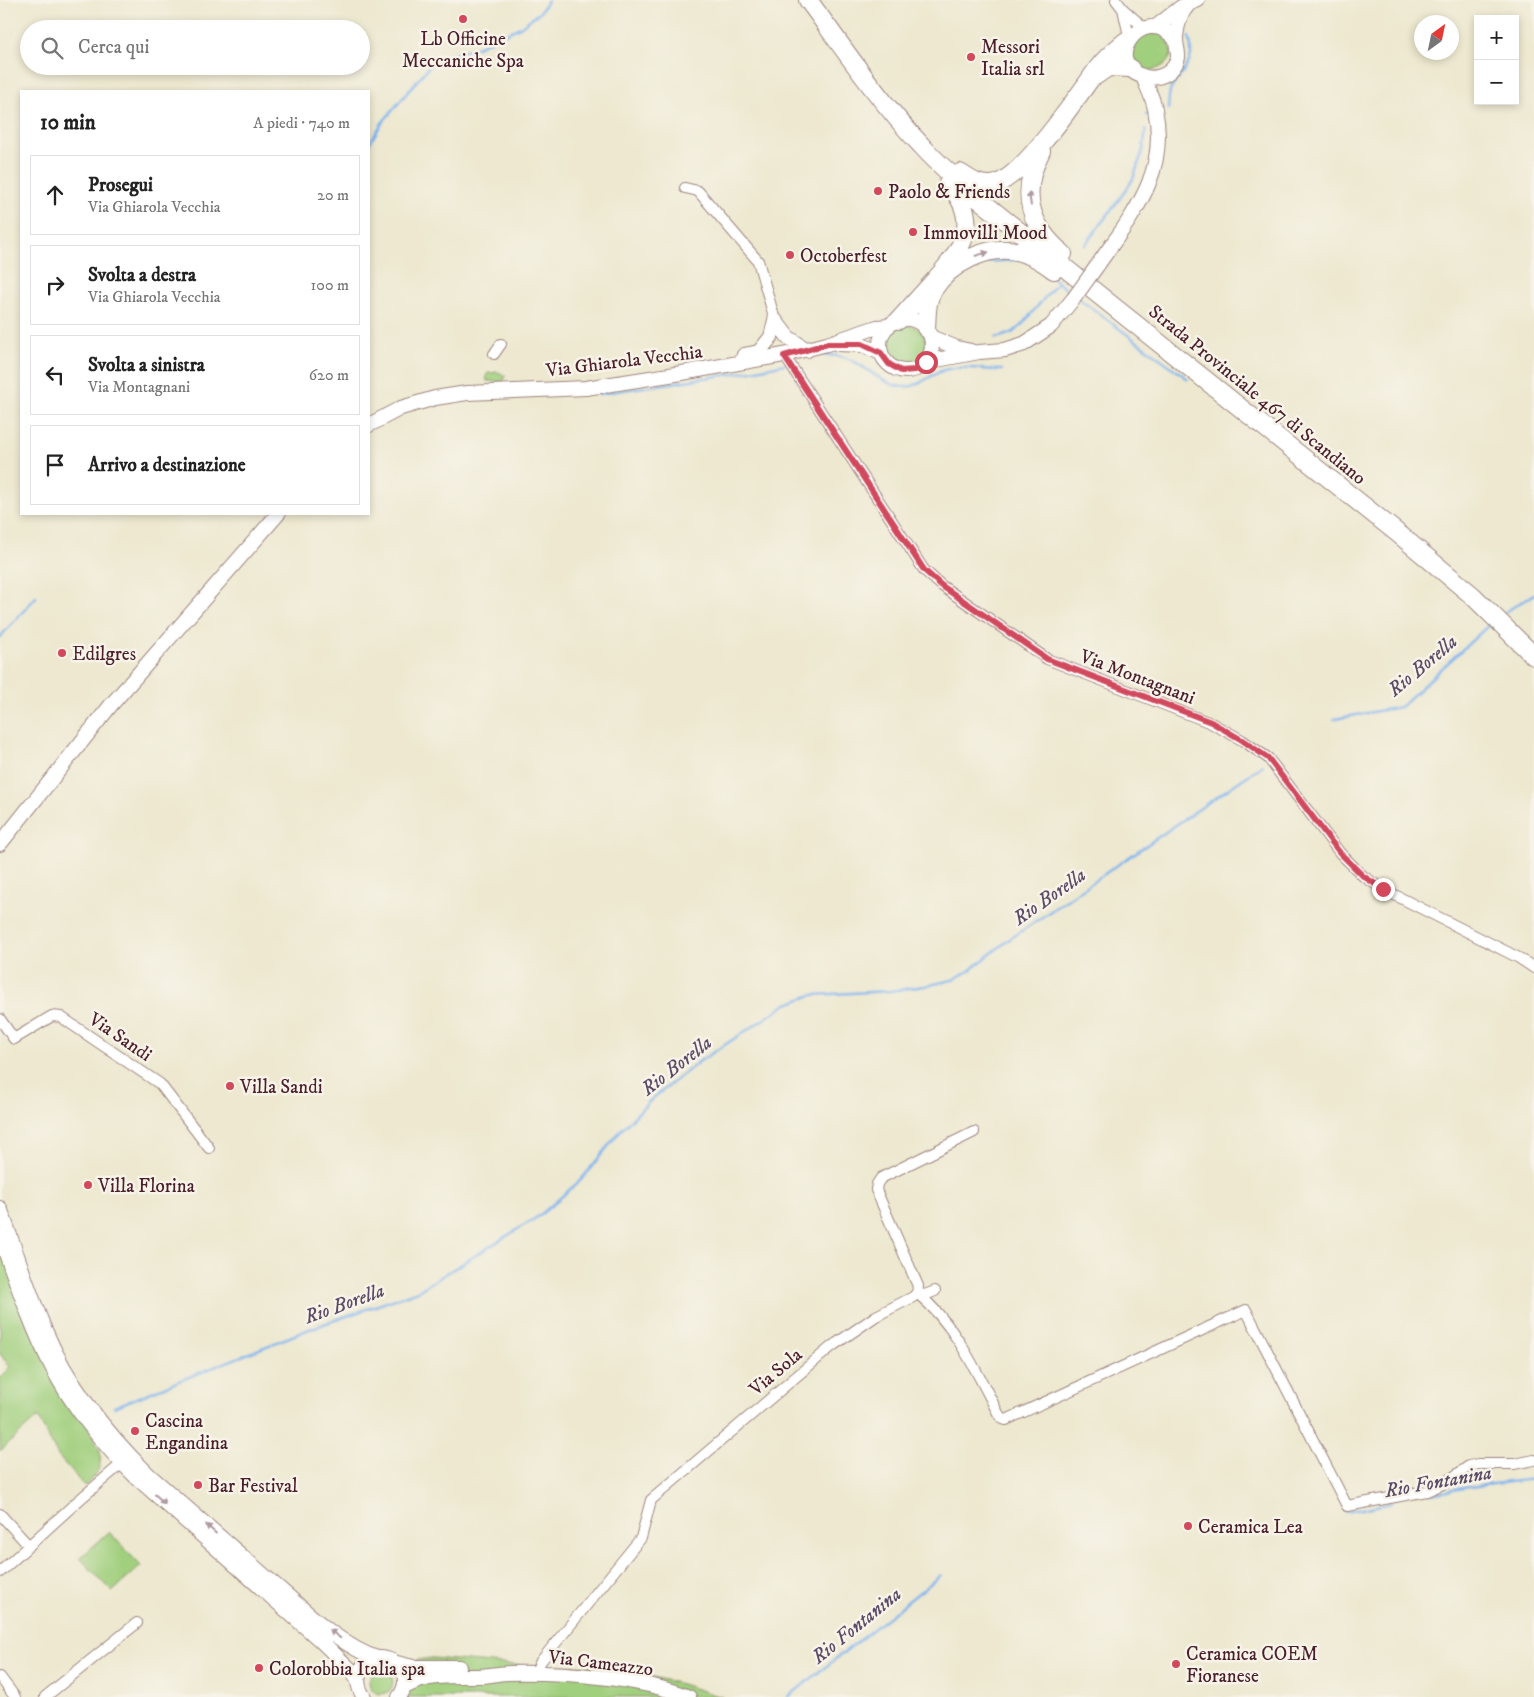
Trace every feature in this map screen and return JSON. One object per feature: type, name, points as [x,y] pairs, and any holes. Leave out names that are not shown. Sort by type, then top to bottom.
[{"type":"highway","name":"Strada Provinciale 467 di Scandiano","points":[[808,0],[882,93]]},
{"type":"highway","name":"Strada Provinciale 467 di Scandiano","points":[[818,0],[921,146],[950,173],[971,192],[1400,535],[1473,596],[1534,656]]},
{"type":"highway","points":[[882,93],[956,170],[975,183],[991,185],[1004,181],[1016,172],[1051,133],[1093,78],[1098,68],[1128,39]]},
{"type":"highway","points":[[1093,78],[1108,67],[1136,72]]},
{"type":"highway","points":[[882,93],[883,107],[915,147],[960,197],[966,214],[966,229],[962,244],[953,259],[894,323]]},
{"type":"highway","points":[[1051,133],[1033,166],[1029,184],[1029,198],[1033,217],[1053,246],[1104,287],[1167,348]]},
{"type":"highway","points":[[929,333],[928,302],[932,290],[944,275],[966,259],[980,254],[995,250],[1019,251],[1045,263],[1090,297],[1167,348]]},
{"type":"street","points":[[1116,0],[1142,26]]},
{"type":"street","name":"Via Ghiarola Vecchia","points":[[1158,25],[1174,12],[1193,2]]},
{"type":"street","name":"Via Ghiarola Vecchia","points":[[1155,107],[1165,75],[1177,59],[1176,39],[1181,16],[1193,2]]},
{"type":"street","points":[[1123,9],[1128,39]]},
{"type":"street","points":[[1128,39],[1137,28],[1158,25],[1165,28],[1176,39]]},
{"type":"street","name":"Via Ghiarola Vecchia","points":[[827,344],[862,344],[881,353],[889,364],[901,371],[915,370],[926,362],[980,352],[1005,350],[1024,344],[1051,326],[1074,298],[1137,208],[1155,166],[1159,133],[1155,107],[1125,55],[1128,39]]},
{"type":"street","points":[[1136,72],[1158,78],[1165,75]]},
{"type":"street","points":[[685,188],[698,191],[758,261],[775,320],[788,337],[807,350]]},
{"type":"street","points":[[736,364],[738,356],[759,352],[771,336],[775,320]]},
{"type":"street","name":"Via Ghiarola Vecchia","points":[[370,424],[401,408],[436,398],[467,393],[586,388],[736,364],[784,356],[877,327],[913,320],[929,333],[957,348],[980,352]]},
{"type":"street","points":[[881,353],[881,338],[894,323]]},
{"type":"street","points":[[926,362],[932,348],[929,333]]},
{"type":"street","points":[[771,336],[784,356]]},
{"type":"street","points":[[784,356],[788,337]]},
{"type":"street","points":[[494,354],[500,344]]},
{"type":"street","name":"Via Montagnani","points":[[784,356],[924,570],[942,586],[1047,659],[1211,722],[1242,740],[1268,758],[1340,853],[1363,876],[1383,889],[1519,958],[1534,968]]},
{"type":"street","points":[[0,844],[111,705],[277,515]]},
{"type":"street","name":"Via Sandi","points":[[0,1019],[14,1039],[52,1016],[61,1017],[160,1084],[209,1148]]},
{"type":"street","points":[[917,1293],[918,1286],[876,1190],[876,1184],[881,1178],[974,1132]]},
{"type":"street","points":[[0,1208],[45,1331],[83,1400],[126,1460]]},
{"type":"street","points":[[0,1237],[36,1335],[52,1367],[89,1423],[235,1567],[321,1641],[352,1671],[358,1680],[364,1697]]},
{"type":"street","points":[[917,1293],[925,1295],[935,1291]]},
{"type":"street","points":[[917,1293],[951,1329],[967,1353],[1003,1420],[1246,1310],[1347,1506],[1427,1491],[1445,1483],[1469,1466],[1478,1464],[1515,1464],[1534,1460]]},
{"type":"street","name":"Via Sola","points":[[538,1674],[538,1667],[541,1661],[641,1538],[652,1500],[831,1347],[876,1316],[913,1297],[917,1293]]},
{"type":"street","points":[[0,1572],[126,1460]]},
{"type":"street","name":"Via Cameazzo","points":[[126,1460],[302,1608],[365,1655],[413,1667],[481,1668],[507,1673]]},
{"type":"street","points":[[0,1514],[29,1546]]},
{"type":"street","points":[[45,1697],[137,1623]]},
{"type":"street","points":[[358,1680],[364,1666],[377,1658]]},
{"type":"street","points":[[397,1663],[403,1672],[402,1692]]},
{"type":"street","name":"Via Cameazzo","points":[[402,1692],[417,1681],[444,1676],[480,1676],[507,1673],[627,1681],[654,1686],[689,1697]]},
{"type":"street","points":[[0,1678],[15,1697]]},
{"type":"green space","points":[[1142,32],[1162,34],[1169,42],[1170,58],[1165,64],[1151,70],[1137,65],[1133,58],[1133,42]]},
{"type":"green space","points":[[906,325],[920,331],[926,345],[920,359],[906,365],[892,359],[886,345],[892,331]]},
{"type":"green space","points":[[498,372],[506,376],[503,382],[487,381],[486,376],[488,373]]},
{"type":"green space","points":[[0,1250],[100,1451],[98,1471],[85,1486],[58,1456],[38,1417],[0,1451],[0,1377],[10,1367],[0,1354]]},
{"type":"green space","points":[[109,1532],[141,1566],[112,1592],[80,1558]]},
{"type":"green space","points":[[432,1658],[527,1666],[600,1666],[625,1670],[681,1684],[722,1697],[408,1697],[417,1660]]},
{"type":"green space","points":[[376,1670],[386,1670],[393,1677],[393,1687],[386,1694],[376,1694],[369,1687],[369,1677]]},
{"type":"waterway","points":[[370,142],[382,123],[426,70],[438,59],[477,47],[520,27],[540,12],[548,0]]},
{"type":"waterway","points":[[1168,109],[1171,89],[1190,60],[1191,46],[1189,37]]},
{"type":"waterway","points":[[1085,245],[1133,179],[1143,150],[1146,129]]},
{"type":"waterway","points":[[986,262],[1015,260]]},
{"type":"waterway","points":[[1051,277],[1072,294]]},
{"type":"waterway","points":[[996,338],[1012,333],[1020,327],[1058,282]]},
{"type":"waterway","points":[[1079,299],[1188,379]]},
{"type":"waterway","points":[[821,355],[847,358],[884,381],[906,387],[917,384],[948,369],[1002,370]]},
{"type":"waterway","points":[[598,394],[752,371],[785,364]]},
{"type":"waterway","name":"Rio Borella","points":[[1502,614],[1534,594]]},
{"type":"waterway","points":[[0,637],[36,597]]},
{"type":"waterway","name":"Rio Borella","points":[[1334,719],[1400,707],[1491,623]]},
{"type":"waterway","name":"Rio Borella","points":[[114,1407],[307,1330],[418,1291],[539,1216],[581,1180],[621,1130],[652,1099],[700,1061],[787,1004],[812,995],[890,991],[952,980],[969,971],[1007,941],[1263,765]]},
{"type":"waterway","name":"Rio Fontanina","points":[[1431,1494],[1534,1479]]},
{"type":"waterway","name":"Rio Fontanina","points":[[1346,1512],[1391,1503]]},
{"type":"waterway","name":"Rio Fontanina","points":[[788,1697],[941,1575]]},
{"type":"place","name":"Lb Officine Meccaniche Spa","points":[[463,19]]},
{"type":"place","name":"Messori Italia srl","points":[[971,57]]},
{"type":"place","name":"Paolo & Friends","points":[[878,191]]},
{"type":"place","name":"Immovilli Mood","points":[[913,232]]},
{"type":"place","name":"Octoberfest","points":[[790,255]]},
{"type":"place","name":"Edilgres","points":[[62,653]]},
{"type":"place","name":"Villa Sandi","points":[[230,1086]]},
{"type":"place","name":"Villa Florina","points":[[88,1185]]},
{"type":"place","name":"Cascina Engandina","points":[[135,1431]]},
{"type":"place","name":"Bar Festival","points":[[198,1485]]},
{"type":"place","name":"Ceramica Lea","points":[[1188,1526]]},
{"type":"place","name":"Ceramica COEM Fioranese","points":[[1176,1664]]},
{"type":"place","name":"Colorobbia Italia spa","points":[[259,1668]]},
{"type":"route","points":[[926,362],[915,370],[901,371],[889,364],[881,353],[862,344],[827,344],[784,356],[924,570],[942,586],[1047,659],[1211,722],[1268,758],[1340,853],[1363,876],[1383,889]]}]
